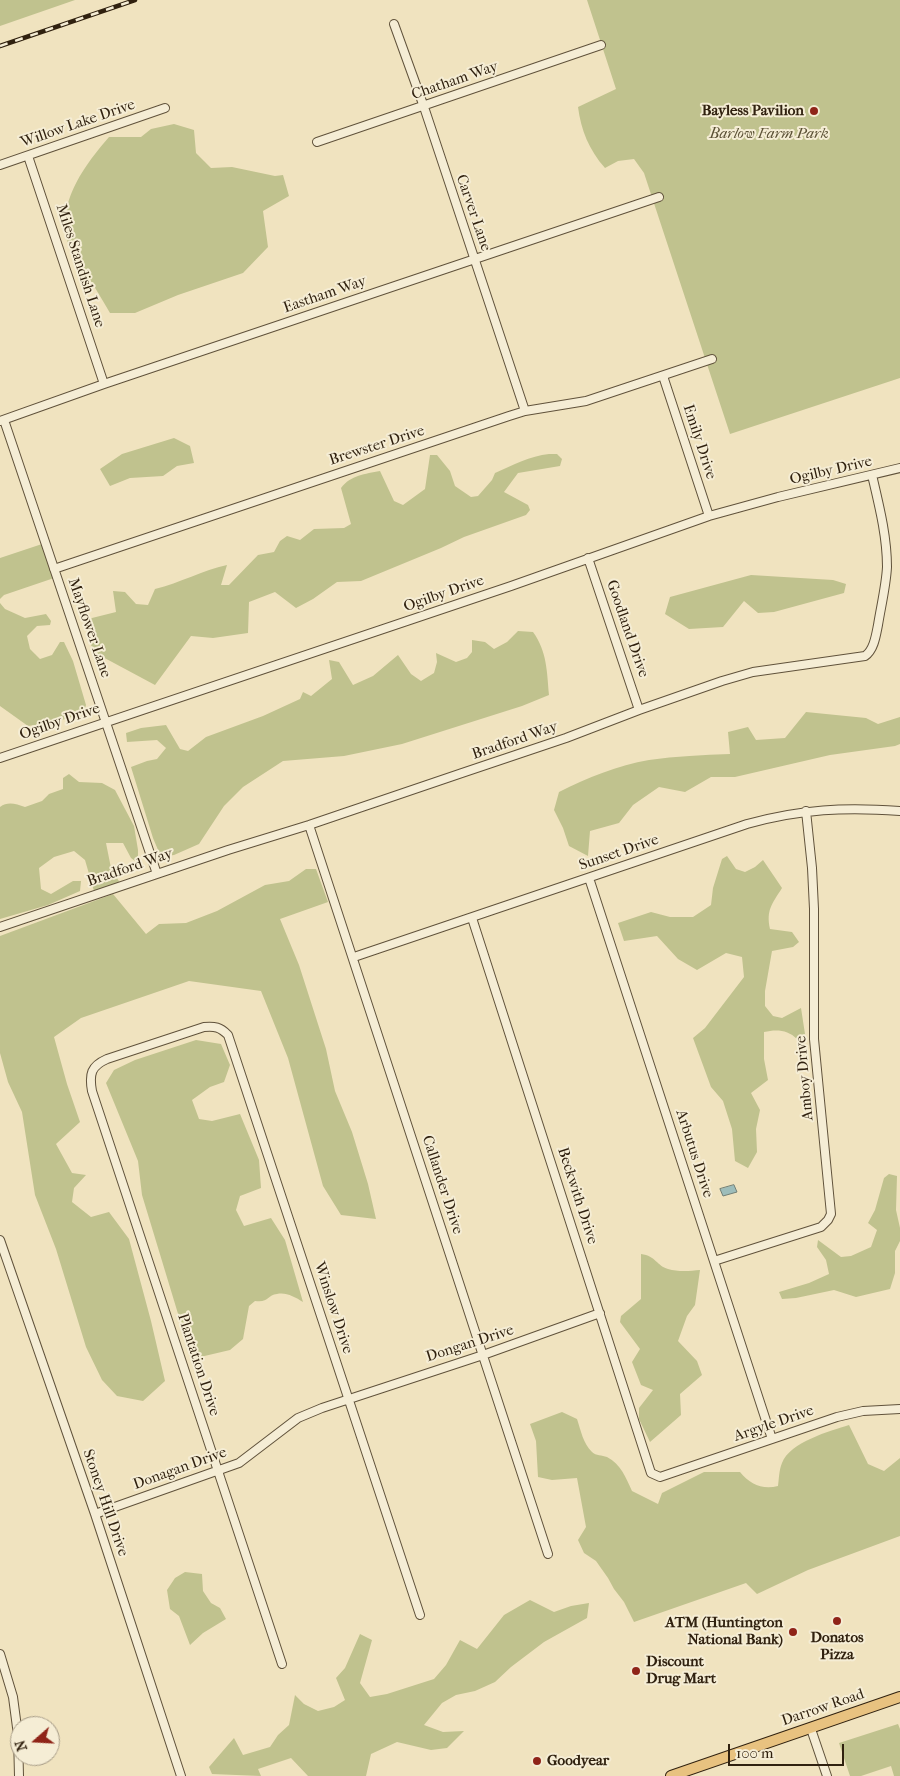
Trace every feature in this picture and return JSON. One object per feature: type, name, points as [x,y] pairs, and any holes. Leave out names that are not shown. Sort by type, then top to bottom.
[{"type":"main road","name":"Darrow Road","points":[[672,1776],[900,1697]]},
{"type":"street","name":"Carver Lane","points":[[394,24],[424,107],[525,411]]},
{"type":"street","name":"Chatham Way","points":[[317,142],[601,45]]},
{"type":"street","name":"Willow Lake Drive","points":[[0,165],[165,108]]},
{"type":"street","name":"Miles Standish Lane","points":[[28,156],[104,384]]},
{"type":"street","name":"Eastham Way","points":[[2,420],[659,196]]},
{"type":"street","name":"Brewster Drive","points":[[54,569],[201,518],[525,411],[586,402],[712,359]]},
{"type":"street","name":"Emily Drive","points":[[663,376],[709,516]]},
{"type":"street","name":"Mayflower Lane","points":[[2,420],[157,874]]},
{"type":"street","name":"Ogilby Drive","points":[[0,758],[506,588],[709,516],[778,497],[900,468]]},
{"type":"street","name":"Bradford Way","points":[[0,927],[566,738],[639,710],[753,672],[855,658],[868,654],[872,648],[876,632],[887,569],[886,549],[872,475]]},
{"type":"street","name":"Goodland Drive","points":[[588,558],[639,710]]},
{"type":"street","name":"Sunset Drive","points":[[354,957],[747,824],[806,811],[831,808],[900,810]]},
{"type":"street","name":"Amboy Drive","points":[[714,1261],[821,1227],[831,1214],[814,1040],[814,909],[806,811]]},
{"type":"street","name":"Callander Drive","points":[[309,825],[354,957],[548,1554]]},
{"type":"street","name":"Arbutus Drive","points":[[589,878],[772,1439]]},
{"type":"street","name":"Beckwith Drive","points":[[472,918],[649,1468],[651,1473],[660,1477]]},
{"type":"street","name":"Winslow Drive","points":[[204,1027],[215,1026],[222,1028],[228,1035],[420,1615]]},
{"type":"street","name":"Plantation Drive","points":[[204,1027],[107,1059],[99,1063],[90,1081],[282,1664]]},
{"type":"street","name":"Stoney Hill Drive","points":[[0,1240],[95,1514],[180,1776]]},
{"type":"street","name":"Dongan Drive","points":[[348,1399],[483,1355],[600,1313]]},
{"type":"street","name":"Donagan Drive","points":[[95,1514],[219,1471],[244,1460],[298,1418],[348,1399]]},
{"type":"street","name":"Argyle Drive","points":[[660,1477],[845,1415],[863,1411],[900,1409]]},
{"type":"street","points":[[1,1659],[13,1697],[18,1735],[19,1776]]},
{"type":"street","points":[[811,1728],[827,1776]]},
{"type":"green space","points":[[0,0],[75,0],[0,26]]},
{"type":"green space","name":"Barlow Farm Park","points":[[587,0],[900,0],[900,378],[730,434],[644,173],[634,159],[618,161],[605,168],[590,147],[581,124],[578,107],[616,89]]},
{"type":"green space","points":[[174,124],[194,130],[196,153],[211,168],[232,167],[275,176],[283,175],[289,196],[263,211],[268,247],[243,273],[178,295],[135,313],[110,313],[73,255],[67,239],[65,223],[67,207],[72,192],[89,162],[109,137],[141,137],[151,129]]},
{"type":"green space","points":[[174,438],[190,446],[194,463],[177,466],[163,476],[130,478],[110,486],[100,469],[122,454]]},
{"type":"green space","points":[[557,454],[562,459],[560,466],[518,473],[504,492],[528,505],[530,510],[526,515],[464,537],[361,581],[337,582],[313,599],[296,608],[275,592],[249,602],[248,633],[213,638],[191,636],[155,685],[99,655],[90,644],[84,620],[116,612],[113,591],[125,592],[136,604],[148,605],[155,589],[227,565],[221,585],[229,585],[258,555],[274,552],[280,541],[287,536],[300,540],[314,529],[344,528],[351,524],[341,488],[349,480],[364,474],[380,471],[394,501],[403,505],[425,489],[430,455],[437,455],[450,471],[455,486],[471,497],[478,496],[492,480],[495,473],[528,459]]},
{"type":"green space","points":[[45,543],[57,577],[4,595],[0,599],[0,558]]},
{"type":"green space","points":[[751,575],[833,580],[846,584],[844,593],[774,612],[758,613],[744,601],[723,627],[689,629],[665,614],[670,597]]},
{"type":"green space","points":[[0,603],[5,609],[25,618],[46,614],[51,621],[50,625],[37,626],[27,636],[30,649],[40,659],[52,655],[60,642],[64,642],[73,661],[86,705],[84,712],[63,720],[28,726],[0,706]]},
{"type":"green space","points":[[518,631],[533,632],[538,639],[546,662],[549,695],[522,706],[402,744],[344,756],[283,761],[243,787],[224,806],[199,844],[174,855],[161,857],[153,838],[131,767],[157,759],[166,748],[157,740],[127,742],[126,733],[141,728],[166,725],[180,749],[188,751],[206,737],[263,716],[300,699],[303,692],[311,696],[332,679],[329,660],[339,662],[353,685],[373,676],[398,655],[411,674],[421,681],[434,673],[437,662],[436,653],[456,662],[467,658],[472,652],[472,640],[485,642],[494,649],[507,642]]},
{"type":"green space","points":[[806,712],[866,718],[878,724],[900,717],[900,744],[830,755],[735,777],[711,777],[685,792],[659,787],[633,805],[619,823],[590,831],[588,856],[569,846],[554,810],[559,792],[603,773],[637,762],[730,754],[728,732],[748,727],[756,740],[785,738]]},
{"type":"green space","points":[[69,774],[79,782],[102,783],[115,790],[134,826],[138,863],[131,858],[123,843],[106,843],[111,868],[120,883],[94,891],[85,860],[74,851],[54,857],[39,868],[41,889],[51,894],[73,881],[81,881],[80,891],[48,905],[0,919],[0,807],[15,804],[25,807],[42,801],[49,794],[63,789],[63,778]]},
{"type":"green space","points":[[727,856],[736,869],[745,872],[763,860],[782,888],[769,912],[770,929],[792,932],[799,942],[793,947],[772,951],[765,991],[765,1006],[773,1016],[782,1018],[801,1008],[805,1034],[797,1039],[782,1031],[764,1032],[764,1059],[768,1080],[751,1093],[760,1110],[756,1129],[757,1152],[748,1168],[735,1161],[732,1129],[723,1101],[711,1087],[693,1038],[705,1028],[744,977],[742,957],[726,953],[697,970],[678,959],[657,936],[624,941],[618,923],[651,912],[670,917],[693,917],[711,905],[713,888],[722,859]]},
{"type":"green space","points":[[306,869],[316,869],[328,902],[280,919],[299,965],[326,1049],[335,1091],[352,1132],[368,1184],[376,1219],[341,1215],[323,1186],[288,1058],[261,991],[189,981],[81,1018],[54,1037],[80,1122],[56,1144],[72,1173],[86,1175],[74,1188],[72,1202],[91,1217],[109,1212],[129,1239],[165,1381],[143,1401],[117,1396],[102,1380],[86,1347],[56,1249],[35,1195],[22,1112],[8,1082],[0,1053],[0,936],[113,894],[146,934],[159,924],[186,923],[217,911],[265,885],[289,881]]},
{"type":"green space","points":[[196,1040],[221,1044],[230,1065],[224,1082],[210,1087],[192,1100],[199,1119],[212,1121],[240,1114],[259,1160],[261,1188],[240,1196],[236,1210],[244,1226],[271,1218],[285,1240],[303,1302],[284,1294],[274,1295],[263,1301],[255,1301],[249,1306],[243,1339],[230,1350],[196,1358],[179,1317],[142,1195],[138,1161],[106,1083],[114,1070],[135,1060]]},
{"type":"green space","points":[[889,1174],[897,1176],[896,1210],[900,1228],[900,1241],[895,1251],[895,1273],[890,1289],[856,1297],[834,1290],[782,1299],[779,1292],[809,1283],[829,1274],[826,1260],[817,1247],[818,1240],[841,1257],[851,1256],[871,1247],[877,1230],[868,1223],[875,1210],[884,1178]]},
{"type":"green space","points":[[641,1254],[650,1257],[668,1269],[680,1271],[700,1270],[695,1305],[687,1316],[678,1341],[697,1361],[702,1375],[680,1394],[681,1415],[650,1442],[639,1419],[639,1408],[653,1390],[641,1385],[632,1362],[640,1349],[620,1322],[621,1316],[641,1299]]},
{"type":"green space","points":[[562,1412],[577,1419],[586,1445],[594,1453],[607,1457],[616,1463],[632,1491],[658,1504],[662,1493],[704,1472],[740,1472],[757,1485],[767,1487],[778,1486],[782,1463],[793,1449],[811,1438],[849,1425],[868,1464],[884,1471],[900,1458],[900,1536],[808,1570],[757,1594],[746,1583],[634,1622],[624,1602],[608,1578],[596,1561],[584,1553],[578,1540],[586,1527],[577,1478],[552,1480],[538,1477],[536,1441],[530,1424]]},
{"type":"green space","points":[[185,1572],[202,1574],[203,1591],[211,1603],[220,1608],[226,1619],[203,1633],[190,1645],[179,1616],[170,1609],[167,1590],[175,1578]]},
{"type":"green space","points":[[530,1600],[554,1612],[571,1606],[589,1603],[587,1618],[544,1642],[511,1667],[495,1682],[475,1691],[456,1695],[442,1703],[424,1725],[443,1732],[464,1731],[447,1748],[431,1750],[397,1742],[371,1754],[366,1776],[308,1776],[291,1758],[258,1769],[261,1776],[212,1774],[209,1767],[234,1738],[243,1755],[270,1747],[278,1735],[289,1725],[295,1695],[304,1704],[318,1711],[334,1707],[345,1700],[336,1678],[345,1668],[360,1634],[372,1640],[360,1683],[370,1697],[387,1694],[434,1679],[446,1665],[460,1640],[477,1649],[504,1615]]},
{"type":"green space","points":[[898,1724],[900,1729],[900,1776],[894,1776],[891,1766],[861,1776],[850,1776],[839,1743]]},
{"type":"water","points":[[734,1185],[737,1192],[723,1196],[720,1189]]},
{"type":"railway","points":[[0,46],[135,0]]},
{"type":"place","name":"Bayless Pavilion","points":[[814,111]]},
{"type":"place","name":"Donatos Pizza","points":[[837,1621]]},
{"type":"place","name":"ATM (Huntington National Bank)","points":[[793,1632]]},
{"type":"place","name":"Discount Drug Mart","points":[[636,1671]]},
{"type":"place","name":"Goodyear","points":[[537,1761]]}]
